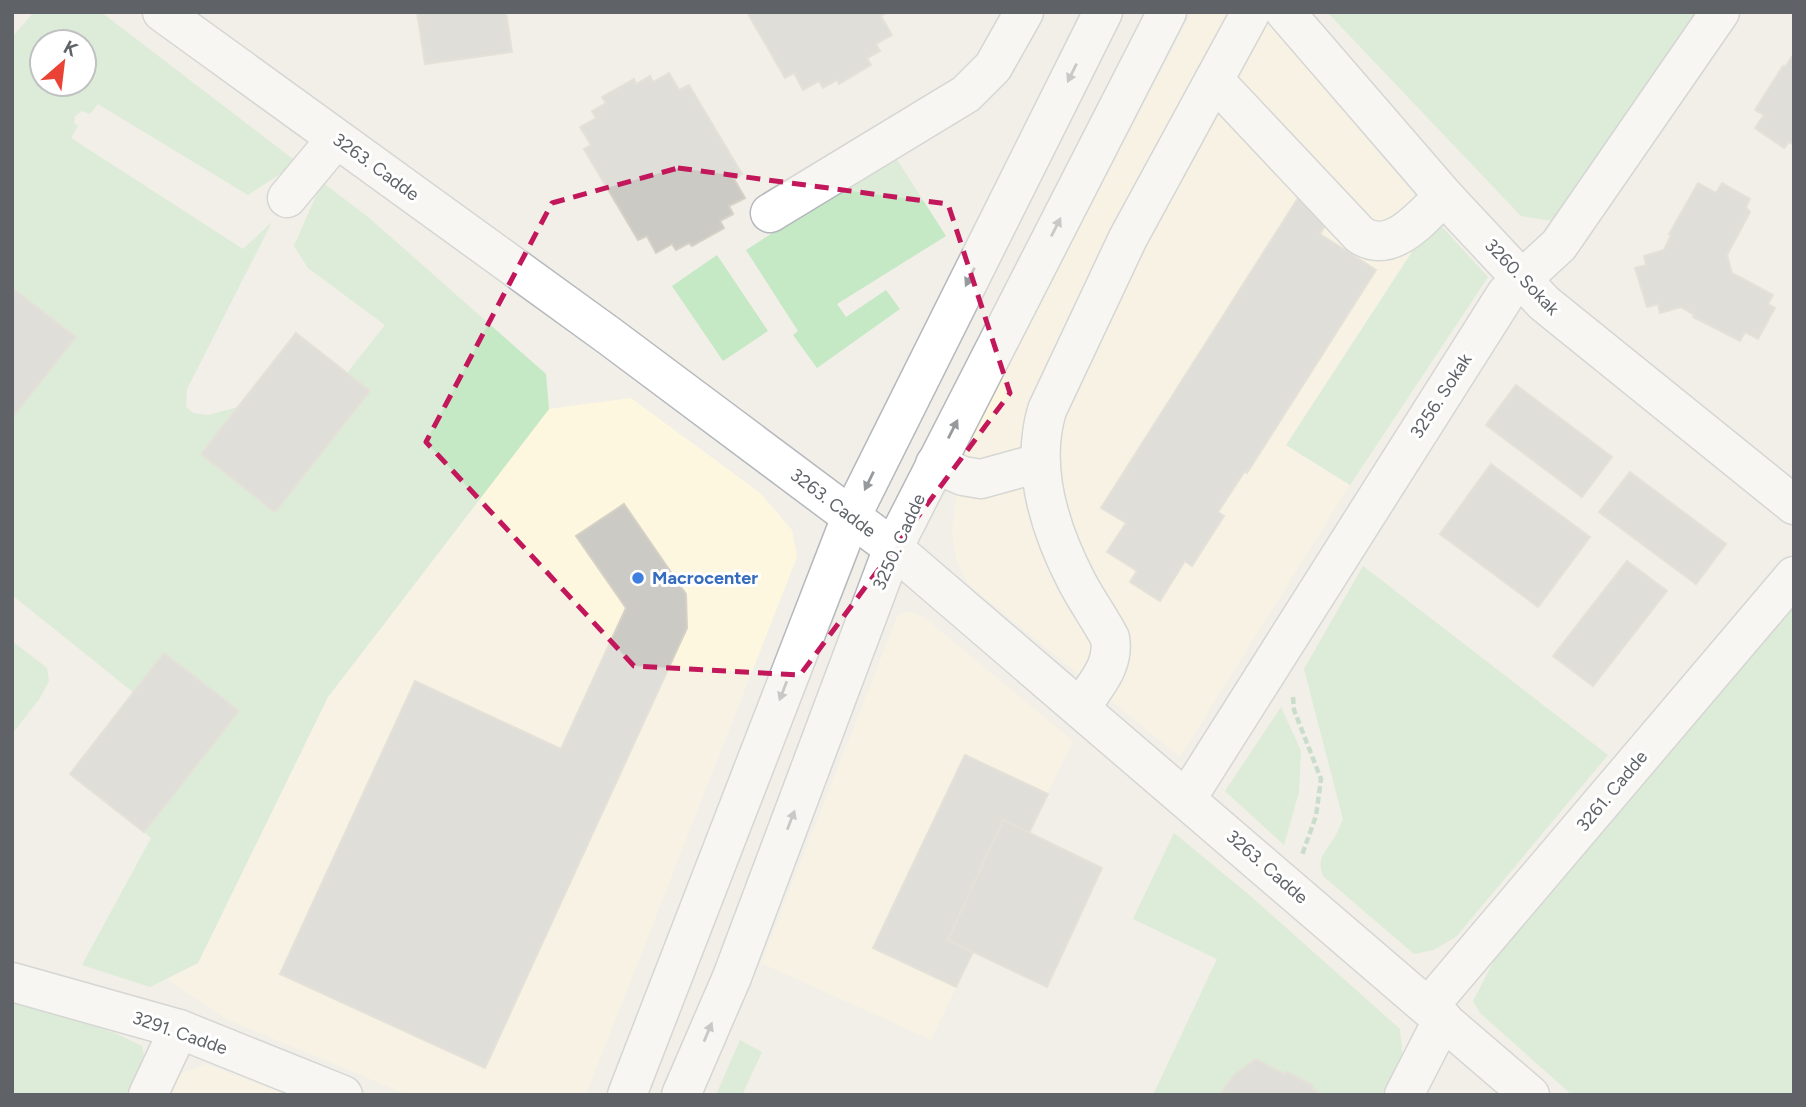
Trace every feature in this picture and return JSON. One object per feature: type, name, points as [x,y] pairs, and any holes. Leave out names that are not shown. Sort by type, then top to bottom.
[{"type":"street","name":"3263. Cadde","points":[[162,12],[608,335],[893,548],[1530,1095]]},
{"type":"street","points":[[770,213],[966,94],[993,67],[1024,12]]},
{"type":"street","points":[[626,1095],[851,517],[1102,12]]},
{"type":"street","name":"3250. Cadde","points":[[681,1095],[732,977],[893,548],[1167,12]]},
{"type":"street","points":[[1081,707],[1110,664],[1112,649],[1110,638],[1077,582],[1059,541],[1040,463],[1039,445],[1048,410],[1128,238],[1251,12]]},
{"type":"street","name":"3260. Sokak","points":[[1285,12],[1444,196],[1544,303],[1794,505]]},
{"type":"street","name":"3256. Sokak","points":[[1187,798],[1506,295],[1559,245],[1720,12]]},
{"type":"street","points":[[1214,80],[1360,235],[1368,240],[1388,241],[1398,237],[1444,196]]},
{"type":"street","points":[[287,198],[336,139]]},
{"type":"street","points":[[935,464],[963,476],[981,479],[1040,463]]},
{"type":"street","name":"3261. Cadde","points":[[1404,1095],[1436,1012],[1794,576]]},
{"type":"street","name":"3291. Cadde","points":[[12,982],[179,1030],[343,1095]]},
{"type":"street","points":[[148,1095],[179,1030]]},
{"type":"path","points":[[1293,696],[1294,710],[1321,779],[1316,816],[1303,851],[1296,892]]},
{"type":"highlighted area","points":[[678,168],[948,204],[1010,393],[800,675],[634,666],[426,442],[552,203]]},
{"type":"shaded area","points":[[1192,12],[1259,12],[1434,218],[1287,446],[1350,485],[1180,757],[969,585],[957,562],[952,531],[962,452]]},
{"type":"shaded area","points":[[631,398],[760,493],[792,530],[797,557],[586,1095],[408,1095],[228,1020],[167,979],[198,963],[328,697],[549,409]]},
{"type":"shaded area","points":[[911,612],[924,617],[1073,741],[1029,833],[948,940],[973,952],[931,1040],[761,963],[897,617]]},
{"type":"shaded area","points":[[206,1064],[288,1095],[167,1095],[176,1076]]},
{"type":"green space","points":[[34,12],[101,12],[302,166],[283,172],[248,195],[98,104],[90,114],[82,111],[75,116],[74,123],[78,126],[71,138],[243,249],[272,222],[187,389],[186,407],[193,413],[208,415],[238,407],[296,333],[347,373],[385,325],[308,268],[294,246],[322,182],[368,217],[546,374],[549,409],[328,697],[198,963],[150,987],[82,965],[151,838],[144,832],[199,745],[12,595],[12,37]]},
{"type":"green space","points":[[1327,12],[1697,12],[1552,221],[1521,216]]},
{"type":"green space","points":[[894,155],[946,236],[837,304],[846,317],[886,290],[900,309],[817,368],[793,335],[798,331],[746,250]]},
{"type":"green space","points":[[1434,218],[1488,277],[1350,485],[1286,445]]},
{"type":"green space","points":[[717,255],[768,331],[723,361],[672,286]]},
{"type":"green space","points":[[1363,566],[1608,755],[1456,937],[1433,950],[1414,954],[1323,876],[1321,866],[1324,853],[1343,819],[1304,669]]},
{"type":"green space","points":[[1794,604],[1794,1095],[1572,1095],[1480,1013],[1473,1001],[1499,951]]},
{"type":"green space","points":[[12,641],[47,668],[49,681],[40,698],[12,734]]},
{"type":"green space","points":[[1281,707],[1301,751],[1299,792],[1284,845],[1225,791]]},
{"type":"green space","points":[[1174,833],[1248,894],[1400,1029],[1403,1061],[1384,1095],[1153,1095],[1217,959],[1133,919]]},
{"type":"green space","points":[[12,1000],[115,1033],[142,1046],[145,1062],[129,1095],[12,1095]]},
{"type":"green space","points":[[740,1040],[762,1052],[743,1093],[746,1095],[716,1095]]},
{"type":"building","points":[[417,12],[506,12],[512,52],[425,64]]},
{"type":"building","points":[[747,12],[888,12],[881,16],[892,35],[876,44],[880,51],[867,58],[871,65],[839,84],[837,80],[823,88],[819,81],[803,90],[794,73],[785,78]]},
{"type":"building","points":[[1793,55],[1794,145],[1789,142],[1784,148],[1755,128],[1764,115],[1755,110]]},
{"type":"building","points":[[669,73],[679,90],[689,85],[742,174],[734,179],[745,198],[729,206],[733,214],[720,221],[724,228],[692,246],[689,243],[676,250],[672,244],[656,253],[647,236],[638,240],[584,149],[591,145],[580,127],[596,118],[592,111],[606,103],[602,97],[634,79],[636,84],[650,76],[653,82]]},
{"type":"building","points":[[1698,183],[1716,193],[1722,183],[1750,199],[1746,207],[1750,212],[1727,255],[1732,273],[1773,295],[1768,304],[1775,308],[1758,339],[1745,332],[1740,341],[1693,317],[1694,315],[1681,307],[1660,313],[1658,304],[1647,307],[1635,268],[1646,265],[1644,256],[1664,250],[1671,235],[1669,234]]},
{"type":"building","points":[[1298,198],[1330,218],[1320,234],[1376,270],[1247,473],[1245,471],[1218,512],[1224,516],[1192,566],[1185,561],[1160,601],[1130,582],[1137,571],[1107,552],[1126,523],[1101,508]]},
{"type":"building","points":[[12,288],[76,337],[12,418]]},
{"type":"building","points":[[296,333],[370,391],[275,512],[201,454]]},
{"type":"building","points":[[1516,385],[1612,457],[1582,497],[1486,425]]},
{"type":"building","points":[[1491,464],[1590,537],[1538,607],[1440,534]]},
{"type":"building","points":[[1630,472],[1726,544],[1696,584],[1599,512]]},
{"type":"building","points":[[624,504],[686,594],[687,628],[485,1068],[280,974],[415,681],[561,749],[626,608],[576,536]]},
{"type":"building","points":[[1627,561],[1667,591],[1593,686],[1553,656]]},
{"type":"building","points":[[164,653],[239,711],[144,832],[70,774]]},
{"type":"building","points":[[965,755],[1048,794],[1029,833],[1003,820],[948,940],[973,952],[956,987],[873,948]]},
{"type":"building","points":[[1003,820],[1102,868],[1047,987],[948,940]]},
{"type":"building","points":[[1256,1059],[1312,1085],[1313,1089],[1323,1095],[1220,1095],[1234,1075]]},
{"type":"place","name":"Macrocenter","points":[[638,578]]}]
